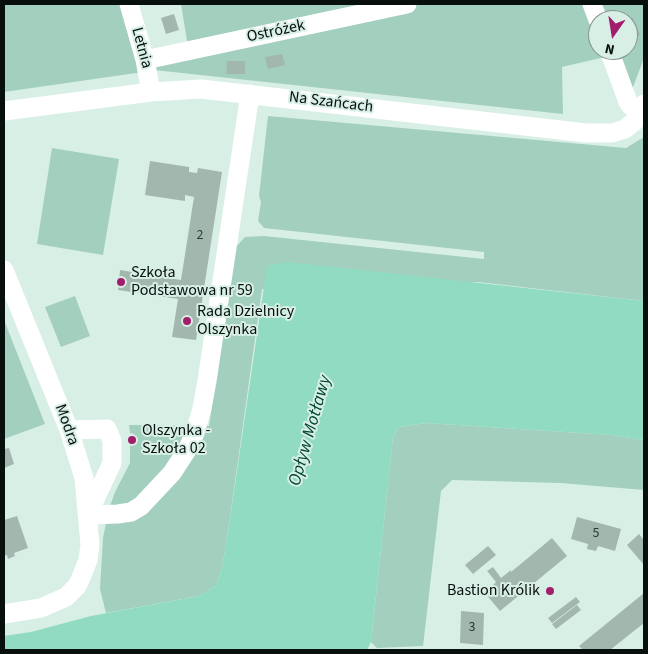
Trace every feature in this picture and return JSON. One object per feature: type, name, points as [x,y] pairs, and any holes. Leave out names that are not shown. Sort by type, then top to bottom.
[{"type":"street","name":"Letnia","points":[[129,4],[145,60],[151,92]]},
{"type":"street","name":"Ostróżek","points":[[145,60],[407,4]]},
{"type":"street","points":[[613,60],[628,102],[631,106],[643,108]]},
{"type":"street","name":"Na Szańcach","points":[[4,111],[151,92],[201,89],[586,133],[612,133],[625,129],[635,121],[643,108]]},
{"type":"street","points":[[69,430],[108,429],[112,441],[112,463],[88,515],[131,512],[142,506],[172,473],[187,450],[202,408],[207,380],[250,94]]},
{"type":"street","name":"Modra","points":[[4,270],[69,430],[84,478],[90,545],[88,560],[77,586],[66,597],[41,608],[4,614]]},
{"type":"shaded area","points":[[4,4],[124,4],[143,72],[4,92]]},
{"type":"shaded area","points":[[181,4],[390,4],[188,47]]},
{"type":"shaded area","points":[[416,4],[586,4],[588,10],[588,60],[592,60],[562,67],[563,114],[154,70],[164,59]]},
{"type":"shaded area","points":[[597,4],[644,4],[644,58],[630,95],[617,60],[638,60],[638,10],[599,10]]},
{"type":"shaded area","points":[[268,116],[626,148],[644,137],[644,301],[478,282],[262,289],[227,539],[222,568],[216,586],[199,596],[106,613],[100,589],[103,538],[109,509],[115,492],[130,463],[130,445],[134,445],[134,434],[130,433],[129,425],[209,426],[236,247],[245,237],[264,236],[484,259],[484,252],[264,228],[258,221]]},
{"type":"shaded area","points":[[52,148],[119,159],[103,255],[37,244]]},
{"type":"shaded area","points":[[75,296],[90,336],[61,347],[45,307]]},
{"type":"shaded area","points":[[4,320],[45,424],[4,439]]},
{"type":"shaded area","points":[[426,423],[612,435],[644,440],[644,490],[561,483],[452,480],[441,491],[423,646],[377,648],[371,642],[393,437],[399,427]]},
{"type":"water","name":"Opływ Motławy","points":[[288,262],[644,301],[644,440],[612,435],[426,423],[399,427],[393,437],[371,642],[367,650],[4,650],[4,636],[31,632],[91,616],[199,596],[216,586],[222,568],[227,539],[267,266]]},
{"type":"building","points":[[174,14],[179,30],[166,34],[161,18]]},
{"type":"building","points":[[282,54],[285,65],[268,69],[265,57]]},
{"type":"building","points":[[227,61],[245,61],[245,74],[226,74]]},
{"type":"building","points":[[150,161],[189,167],[189,172],[197,173],[198,168],[222,172],[196,340],[172,337],[178,299],[118,290],[120,270],[181,280],[194,197],[185,195],[185,201],[145,195]]},
{"type":"building","points":[[9,448],[14,464],[4,468],[4,449]]},
{"type":"building","points":[[17,516],[28,548],[14,553],[15,556],[8,559],[7,555],[4,556],[4,520]]},
{"type":"building","points":[[577,517],[621,529],[615,551],[598,546],[596,551],[587,549],[588,544],[571,539]]},
{"type":"building","points":[[639,534],[644,540],[644,565],[627,545]]},
{"type":"building","points":[[552,538],[567,556],[500,611],[485,593],[496,582],[487,571],[493,567],[501,578]]},
{"type":"building","points":[[488,546],[496,555],[473,574],[465,565]]},
{"type":"building","points":[[644,593],[644,623],[610,650],[583,650],[579,646]]},
{"type":"building","points":[[576,597],[580,602],[552,623],[548,618]]},
{"type":"building","points":[[577,605],[581,610],[556,629],[552,624]]},
{"type":"building","points":[[461,611],[484,613],[483,645],[460,643]]},
{"type":"place","name":"Szkoła Podstawowa nr 59","points":[[121,282]]},
{"type":"place","name":"Rada Dzielnicy Olszynka","points":[[187,321]]},
{"type":"place","name":"Olszynka - Szkoła 02","points":[[132,440]]},
{"type":"place","name":"Bastion Królik","points":[[550,591]]}]
